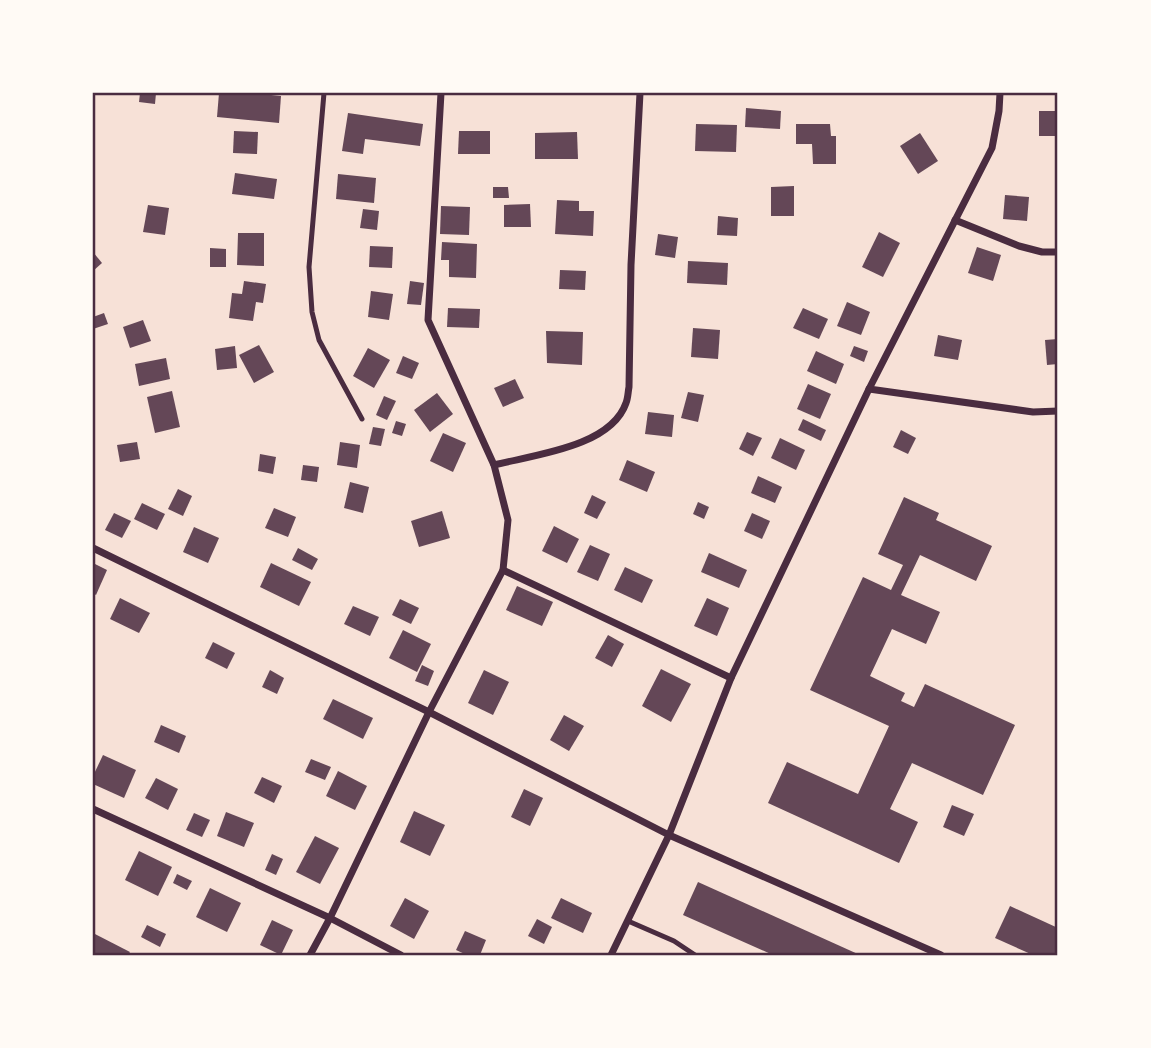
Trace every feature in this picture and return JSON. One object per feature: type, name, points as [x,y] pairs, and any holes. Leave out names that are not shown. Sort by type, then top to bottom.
[{"type":"street","points":[[310,955],[330,919],[429,712],[503,570],[508,520],[494,464],[428,320],[441,93]]},
{"type":"street","points":[[494,464],[569,447],[597,436],[615,422],[626,404],[629,387],[631,265],[640,93]]},
{"type":"street","points":[[611,955],[669,835],[731,678],[869,389],[992,148],[1000,93]]},
{"type":"street","points":[[955,220],[1019,246],[1042,252],[1058,252]]},
{"type":"street","points":[[869,389],[1033,412],[1058,411]]},
{"type":"street","points":[[93,548],[429,712],[669,835],[941,955]]},
{"type":"street","points":[[503,570],[731,678]]},
{"type":"street","points":[[93,808],[401,955]]},
{"type":"lane","points":[[324,93],[309,267],[312,312],[319,340],[362,419]]},
{"type":"lane","points":[[628,921],[674,941],[695,955]]},
{"type":"building","points":[[140,93],[156,93],[155,104],[139,102]]},
{"type":"building","points":[[219,93],[281,96],[279,123],[217,117]]},
{"type":"building","points":[[746,108],[781,111],[780,129],[745,127]]},
{"type":"building","points":[[1039,111],[1057,111],[1057,136],[1039,136]]},
{"type":"building","points":[[348,113],[423,124],[420,146],[365,139],[363,154],[342,151]]},
{"type":"building","points":[[696,124],[737,125],[736,152],[695,151]]},
{"type":"building","points":[[796,124],[830,124],[831,136],[836,136],[836,164],[813,164],[812,144],[796,144]]},
{"type":"building","points":[[234,131],[258,132],[257,154],[233,153]]},
{"type":"building","points":[[459,131],[490,131],[490,154],[458,154]]},
{"type":"building","points":[[577,132],[578,159],[535,159],[535,133]]},
{"type":"building","points":[[920,133],[938,161],[918,174],[900,146]]},
{"type":"building","points":[[235,173],[277,179],[274,199],[232,194]]},
{"type":"building","points":[[338,174],[376,178],[374,203],[336,199]]},
{"type":"building","points":[[794,186],[794,216],[771,216],[771,187]]},
{"type":"building","points":[[493,187],[508,187],[509,198],[493,198]]},
{"type":"building","points":[[1005,195],[1029,197],[1027,221],[1003,219]]},
{"type":"building","points":[[557,200],[579,201],[579,211],[594,211],[593,236],[555,234]]},
{"type":"building","points":[[530,204],[531,227],[504,227],[504,205]]},
{"type":"building","points":[[148,205],[169,208],[165,235],[143,232]]},
{"type":"building","points":[[441,206],[470,207],[469,235],[440,234]]},
{"type":"building","points":[[363,209],[379,211],[377,230],[360,228]]},
{"type":"building","points":[[718,216],[738,218],[737,236],[717,235]]},
{"type":"building","points":[[879,232],[900,243],[883,277],[862,267]]},
{"type":"building","points":[[238,233],[264,233],[264,266],[237,265]]},
{"type":"building","points":[[658,234],[678,237],[675,258],[655,255]]},
{"type":"building","points":[[442,242],[477,244],[476,278],[449,277],[449,260],[441,260]]},
{"type":"building","points":[[370,246],[393,247],[392,268],[369,267]]},
{"type":"building","points":[[977,247],[1001,255],[993,281],[968,273]]},
{"type":"building","points":[[210,248],[226,249],[226,267],[210,267]]},
{"type":"building","points":[[93,252],[102,263],[93,271]]},
{"type":"building","points":[[688,261],[728,263],[727,285],[687,283]]},
{"type":"building","points":[[560,270],[586,271],[585,290],[559,289]]},
{"type":"building","points":[[244,281],[266,284],[263,303],[256,302],[253,321],[229,318],[232,293],[242,294]]},
{"type":"building","points":[[410,281],[424,283],[421,305],[407,304]]},
{"type":"building","points":[[371,291],[393,294],[389,320],[368,317]]},
{"type":"building","points":[[847,302],[870,312],[861,335],[837,326]]},
{"type":"building","points":[[448,308],[480,309],[479,328],[447,327]]},
{"type":"building","points":[[803,308],[828,319],[819,339],[793,328]]},
{"type":"building","points":[[104,313],[108,324],[93,329],[93,317]]},
{"type":"building","points":[[143,320],[151,341],[130,348],[123,327]]},
{"type":"building","points":[[693,328],[720,330],[718,359],[691,357]]},
{"type":"building","points":[[546,331],[583,332],[582,365],[547,363]]},
{"type":"building","points":[[938,335],[962,340],[958,360],[934,356]]},
{"type":"building","points":[[1058,339],[1058,364],[1047,365],[1045,340]]},
{"type":"building","points":[[259,345],[274,372],[254,383],[239,355]]},
{"type":"building","points":[[235,346],[237,368],[217,370],[215,349]]},
{"type":"building","points":[[854,346],[868,351],[864,362],[850,356]]},
{"type":"building","points":[[368,348],[390,360],[374,388],[353,376]]},
{"type":"building","points":[[816,351],[844,364],[836,384],[807,371]]},
{"type":"building","points":[[403,356],[419,363],[412,379],[396,373]]},
{"type":"building","points":[[166,358],[170,379],[139,386],[135,364]]},
{"type":"building","points":[[515,379],[524,398],[503,407],[494,388]]},
{"type":"building","points":[[808,384],[831,394],[820,419],[797,409]]},
{"type":"building","points":[[172,391],[180,427],[155,433],[147,397]]},
{"type":"building","points":[[688,392],[704,395],[698,422],[681,418]]},
{"type":"building","points":[[437,393],[453,414],[430,432],[414,410]]},
{"type":"building","points":[[384,396],[396,401],[387,420],[376,415]]},
{"type":"building","points":[[648,412],[674,415],[672,437],[645,434]]},
{"type":"building","points":[[803,419],[826,430],[821,441],[798,430]]},
{"type":"building","points":[[396,421],[406,424],[402,436],[392,433]]},
{"type":"building","points":[[373,427],[385,429],[381,446],[369,444]]},
{"type":"building","points":[[901,430],[916,438],[908,454],[893,447]]},
{"type":"building","points":[[747,432],[762,438],[753,456],[739,449]]},
{"type":"building","points":[[443,433],[466,443],[453,472],[430,461]]},
{"type":"building","points":[[780,438],[805,450],[796,470],[771,458]]},
{"type":"building","points":[[137,442],[140,459],[120,462],[117,445]]},
{"type":"building","points":[[340,442],[360,445],[357,468],[337,465]]},
{"type":"building","points":[[260,454],[276,457],[273,474],[258,471]]},
{"type":"building","points":[[627,460],[655,472],[647,492],[619,480]]},
{"type":"building","points":[[303,465],[319,467],[317,482],[301,480]]},
{"type":"building","points":[[758,476],[782,487],[775,503],[751,493]]},
{"type":"building","points":[[350,482],[369,487],[363,513],[344,508]]},
{"type":"building","points":[[178,489],[192,496],[183,516],[168,509]]},
{"type":"building","points":[[592,495],[606,502],[597,519],[584,513]]},
{"type":"building","points":[[904,497],[939,513],[936,520],[992,546],[976,581],[920,555],[901,595],[940,612],[926,644],[892,629],[870,676],[905,693],[901,701],[914,707],[925,684],[1015,725],[983,795],[912,763],[890,809],[918,822],[899,863],[768,803],[787,762],[858,794],[889,726],[810,690],[863,577],[891,590],[903,565],[878,554]]},
{"type":"building","points":[[698,502],[709,507],[704,519],[693,514]]},
{"type":"building","points":[[142,503],[165,514],[157,530],[134,519]]},
{"type":"building","points":[[274,508],[296,517],[288,537],[265,528]]},
{"type":"building","points":[[442,511],[450,538],[419,547],[411,521]]},
{"type":"building","points":[[114,513],[131,521],[122,538],[105,530]]},
{"type":"building","points":[[752,513],[770,521],[762,539],[744,531]]},
{"type":"building","points":[[554,526],[579,539],[567,563],[542,551]]},
{"type":"building","points":[[194,527],[219,538],[208,563],[183,552]]},
{"type":"building","points":[[590,545],[610,554],[598,581],[577,572]]},
{"type":"building","points":[[298,548],[318,559],[312,570],[292,560]]},
{"type":"building","points":[[709,553],[747,570],[739,588],[701,572]]},
{"type":"building","points":[[93,563],[107,570],[96,595],[93,593]]},
{"type":"building","points":[[271,563],[311,582],[299,606],[260,587]]},
{"type":"building","points":[[625,567],[653,580],[642,603],[614,590]]},
{"type":"building","points":[[517,586],[553,602],[542,626],[506,610]]},
{"type":"building","points":[[120,598],[150,613],[139,633],[110,619]]},
{"type":"building","points":[[707,598],[729,608],[717,636],[694,626]]},
{"type":"building","points":[[400,599],[419,608],[411,624],[392,615]]},
{"type":"building","points":[[353,606],[379,617],[370,636],[344,624]]},
{"type":"building","points":[[403,630],[431,644],[417,672],[389,658]]},
{"type":"building","points":[[608,635],[624,644],[612,667],[595,658]]},
{"type":"building","points":[[213,642],[235,653],[227,669],[205,658]]},
{"type":"building","points":[[422,665],[434,671],[428,686],[415,681]]},
{"type":"building","points":[[661,669],[691,684],[671,722],[642,706]]},
{"type":"building","points":[[270,670],[284,678],[277,694],[262,687]]},
{"type":"building","points":[[484,670],[509,682],[493,715],[468,703]]},
{"type":"building","points":[[333,699],[373,718],[363,739],[323,719]]},
{"type":"building","points":[[564,715],[584,726],[569,751],[550,740]]},
{"type":"building","points":[[161,725],[186,736],[179,753],[154,742]]},
{"type":"building","points":[[103,755],[136,770],[124,798],[93,784],[93,776]]},
{"type":"building","points":[[311,759],[331,767],[325,780],[305,772]]},
{"type":"building","points":[[338,771],[367,786],[355,810],[326,796]]},
{"type":"building","points":[[262,777],[282,786],[274,803],[254,793]]},
{"type":"building","points":[[156,778],[178,789],[168,810],[145,798]]},
{"type":"building","points":[[524,789],[543,798],[530,826],[511,817]]},
{"type":"building","points":[[952,805],[974,814],[964,836],[943,827]]},
{"type":"building","points":[[414,811],[445,825],[430,856],[400,842]]},
{"type":"building","points":[[226,812],[254,823],[244,847],[217,836]]},
{"type":"building","points":[[194,813],[210,820],[202,837],[186,830]]},
{"type":"building","points":[[315,836],[339,848],[320,884],[296,872]]},
{"type":"building","points":[[139,851],[172,867],[158,896],[125,880]]},
{"type":"building","points":[[272,854],[283,859],[276,875],[265,870]]},
{"type":"building","points":[[177,874],[192,881],[187,890],[173,883]]},
{"type":"building","points":[[698,882],[860,955],[773,955],[683,915]]},
{"type":"building","points":[[210,888],[241,903],[227,932],[196,917]]},
{"type":"building","points":[[405,898],[429,911],[414,939],[390,926]]},
{"type":"building","points":[[561,898],[592,913],[583,933],[551,918]]},
{"type":"building","points":[[1010,906],[1058,928],[1058,955],[1033,955],[995,938]]},
{"type":"building","points":[[537,919],[552,927],[544,944],[528,936]]},
{"type":"building","points":[[272,920],[293,930],[281,955],[260,945]]},
{"type":"building","points":[[147,925],[166,934],[160,947],[141,937]]},
{"type":"building","points":[[465,931],[486,940],[480,955],[467,955],[456,950]]},
{"type":"building","points":[[93,933],[130,952],[128,955],[93,955]]}]
